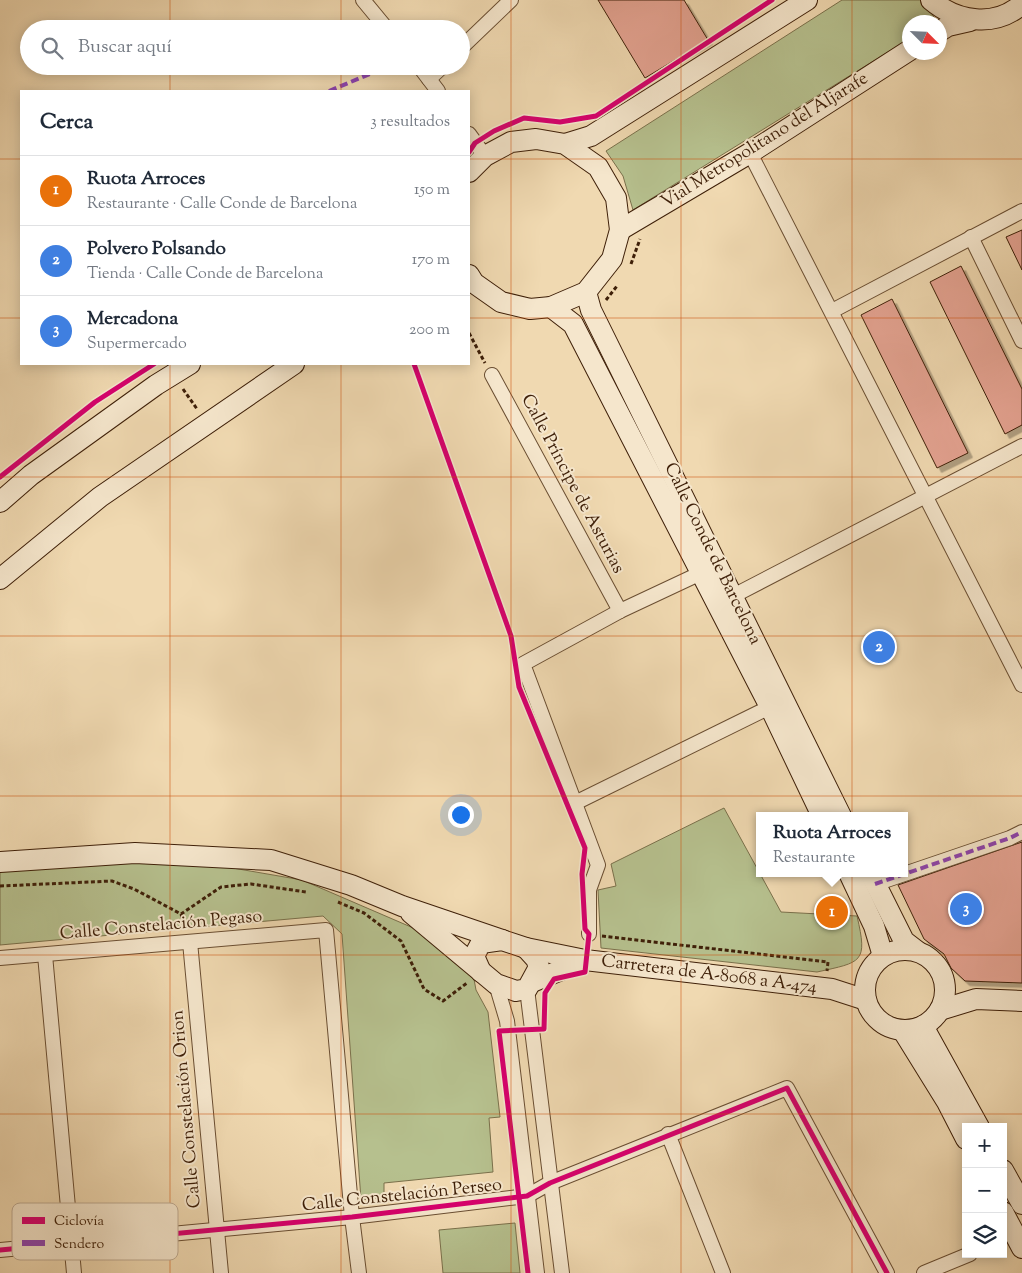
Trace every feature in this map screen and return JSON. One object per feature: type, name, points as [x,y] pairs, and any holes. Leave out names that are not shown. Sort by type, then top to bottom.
[{"type":"main road","points":[[564,144],[591,136],[807,0]]},
{"type":"main road","points":[[931,0],[951,14],[976,20]]},
{"type":"main road","points":[[947,27],[1000,17],[1021,6]]},
{"type":"main road","name":"Vial Metropolitano del Aljarafe","points":[[620,230],[750,154],[902,55]]},
{"type":"main road","points":[[470,171],[485,156],[511,142],[536,139],[564,144],[598,167],[616,198],[620,230],[612,260],[586,292],[551,307],[530,309],[501,302],[470,280]]},
{"type":"main road","name":"Calle Conde de Barcelona","points":[[586,292],[591,310],[840,812]]},
{"type":"main road","name":"Calle Conde de Barcelona","points":[[551,307],[573,324],[770,707],[820,812]]},
{"type":"main road","points":[[0,502],[31,475],[172,373],[188,365]]},
{"type":"main road","points":[[0,579],[100,496],[293,365]]},
{"type":"main road","points":[[0,862],[135,853],[271,860],[350,885],[402,906],[526,948],[536,959],[539,967],[529,985],[516,990],[482,979],[402,906]]},
{"type":"main road","points":[[851,877],[874,926],[883,956]]},
{"type":"main road","points":[[872,878],[904,942],[937,964],[945,982],[945,996],[940,1010]]},
{"type":"main road","points":[[482,979],[474,956],[481,943],[502,940]]},
{"type":"main road","name":"Carretera de A-8068 a A-474","points":[[526,948],[585,960],[828,989]]},
{"type":"main road","points":[[917,951],[899,950],[883,956],[873,965],[866,977],[866,1000],[872,1014],[883,1024],[903,1030],[923,1026],[940,1010],[976,999],[1022,1002]]},
{"type":"main road","name":"Carretera de A-8068 a A-474","points":[[529,985],[585,960]]},
{"type":"main road","points":[[828,989],[866,977]]},
{"type":"main road","points":[[945,982],[976,999]]},
{"type":"main road","points":[[828,989],[866,1000]]},
{"type":"main road","points":[[923,1026],[977,1123]]},
{"type":"main road","points":[[903,1030],[947,1102],[962,1131]]},
{"type":"main road","points":[[1007,1177],[1022,1204]]},
{"type":"main road","points":[[1003,1213],[1014,1241]]},
{"type":"street","points":[[363,0],[380,20]]},
{"type":"street","points":[[470,39],[511,0]]},
{"type":"street","points":[[426,75],[437,90]]},
{"type":"street","points":[[430,80],[435,75]]},
{"type":"street","points":[[470,135],[485,156]]},
{"type":"street","points":[[750,154],[1022,685]]},
{"type":"street","points":[[832,312],[1022,211]]},
{"type":"street","points":[[971,238],[1022,341]]},
{"type":"street","name":"Calle Príncipe de Asturias","points":[[492,375],[620,611]]},
{"type":"street","points":[[733,596],[1022,446]]},
{"type":"street","points":[[589,934],[590,890],[598,865],[523,664],[620,611],[701,573]]},
{"type":"street","points":[[575,803],[770,707]]},
{"type":"street","points":[[908,868],[1010,838],[1022,832]]},
{"type":"street","name":"Calle Constelación Pegaso","points":[[0,958],[326,930],[352,1217]]},
{"type":"street","name":"Calle Constelación Orion","points":[[190,942],[221,1273]]},
{"type":"street","points":[[45,955],[68,1203]]},
{"type":"street","points":[[482,979],[507,1021],[537,1273]]},
{"type":"street","points":[[529,985],[550,1183],[562,1273]]},
{"type":"street","name":"Calle Constelación Perseo","points":[[178,1234],[352,1217],[528,1196],[550,1183],[786,1088],[887,1273]]},
{"type":"street","points":[[668,1134],[723,1273]]},
{"type":"street","points":[[352,1217],[359,1273]]},
{"type":"street","points":[[924,1273],[962,1257]]},
{"type":"street","points":[[73,1260],[74,1273]]},
{"type":"path","points":[[470,335],[492,375]]},
{"type":"path","points":[[172,373],[206,423]]},
{"type":"path","points":[[0,886],[112,881],[134,889],[181,914],[221,887],[251,884],[312,893]]},
{"type":"path","points":[[329,898],[364,912],[401,941],[424,989],[442,1001],[482,979]]},
{"type":"path","points":[[589,934],[828,962],[828,989]]},
{"type":"green space","points":[[842,0],[923,0],[933,15],[902,15],[902,43],[633,210],[623,176],[606,151]]},
{"type":"green space","points":[[724,808],[756,866],[756,877],[762,877],[781,912],[857,916],[862,943],[861,952],[858,958],[844,966],[817,972],[601,948],[598,890],[616,886],[611,864]]},
{"type":"green space","points":[[198,862],[302,880],[469,952],[476,990],[488,1012],[500,1117],[489,1118],[493,1172],[384,1183],[384,1197],[361,1200],[342,934],[323,916],[0,945],[0,871],[71,864]]},
{"type":"green space","points":[[515,1223],[520,1273],[443,1273],[439,1230]]},
{"type":"building","points":[[598,0],[684,0],[708,40],[645,78]]},
{"type":"building","points":[[1022,230],[1022,270],[1006,237]]},
{"type":"building","points":[[961,266],[1022,389],[1022,425],[1005,434],[930,282]]},
{"type":"building","points":[[892,299],[968,453],[937,468],[861,315]]},
{"type":"building","points":[[1022,842],[1022,983],[965,981],[951,968],[944,954],[924,939],[898,885]]},
{"type":"marked path","points":[[331,90],[367,75]]},
{"type":"marked path","points":[[908,873],[1010,838],[1022,832]]},
{"type":"marked path","points":[[875,884],[896,877]]},
{"type":"cycle path","points":[[470,150],[475,143],[494,131],[524,118],[560,122],[596,116],[772,0]]},
{"type":"cycle path","points":[[0,477],[95,402],[152,365]]},
{"type":"cycle path","points":[[414,365],[511,636],[519,687],[585,848],[582,874],[585,929],[589,934],[585,972],[554,979],[545,993],[544,1029],[499,1031],[528,1273]]},
{"type":"cycle path","points":[[178,1233],[352,1217],[527,1196],[550,1183],[787,1088],[887,1273]]},
{"type":"cycle path","points":[[0,1250],[12,1249]]},
{"type":"place","name":"Polvero Polsando","points":[[879,647]]},
{"type":"place","name":"Mercadona","points":[[966,909]]},
{"type":"place","name":"Ruota Arroces","points":[[832,912]]}]
